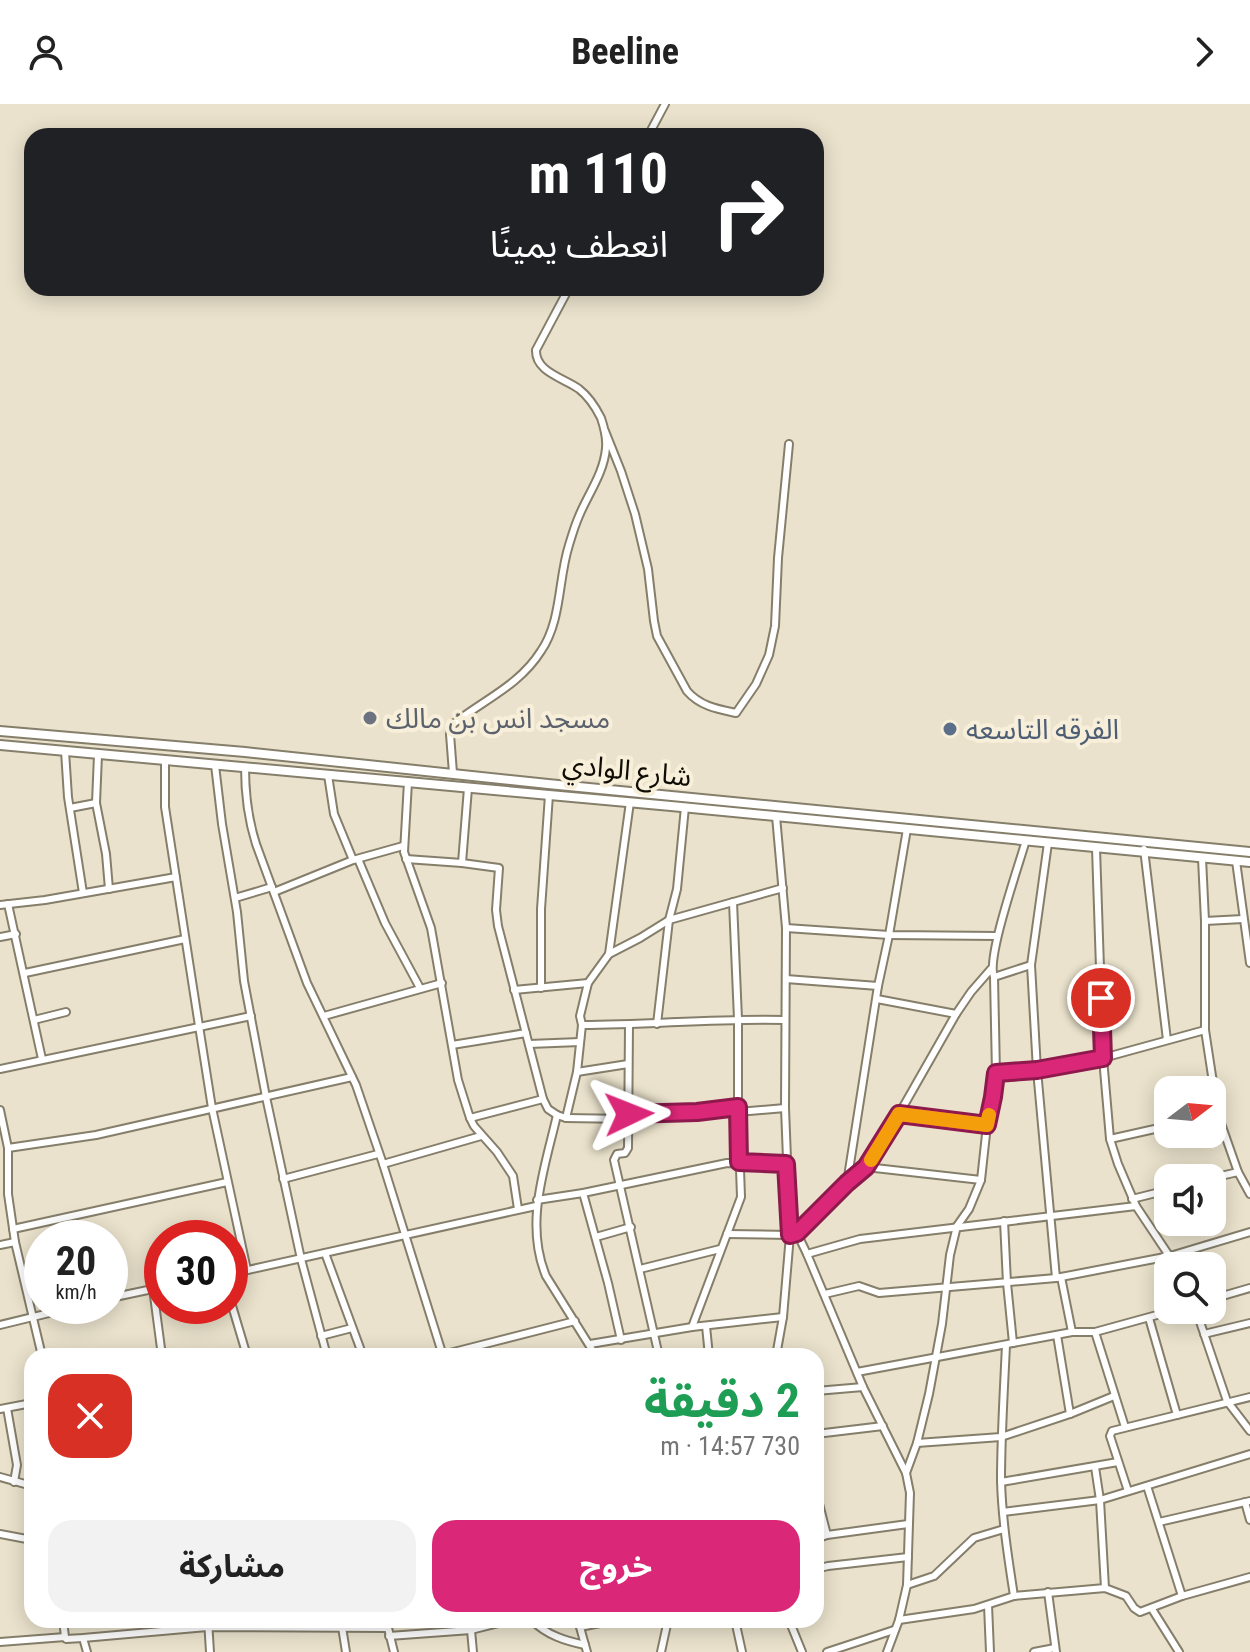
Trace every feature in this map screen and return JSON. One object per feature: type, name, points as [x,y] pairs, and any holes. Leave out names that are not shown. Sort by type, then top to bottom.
[{"type":"main road","name":"شارع الوادي","points":[[0,731],[453,773],[788,812],[1144,847],[1250,852]]},
{"type":"main road","name":"شارع الوادي","points":[[0,745],[776,816],[788,812],[907,829],[1096,848],[1144,847],[1202,858],[1250,862]]},
{"type":"street","points":[[652,128],[665,104]]},
{"type":"street","points":[[565,296],[536,350],[536,358],[543,368],[581,391],[599,414],[635,514],[648,569],[657,636],[687,691],[700,703],[736,713],[756,684],[769,655],[775,626],[789,444]]},
{"type":"street","points":[[453,773],[452,725],[518,679],[543,649],[557,608],[568,547],[601,470],[606,448],[605,431]]},
{"type":"street","points":[[65,751],[83,893]]},
{"type":"street","points":[[98,755],[96,803],[109,889]]},
{"type":"street","points":[[165,761],[165,807],[185,939],[212,1108],[236,1220]]},
{"type":"street","points":[[215,765],[242,962],[266,1097],[301,1259],[325,1348]]},
{"type":"street","points":[[245,767],[250,824],[299,963],[352,1077],[383,1164],[440,1348]]},
{"type":"street","points":[[328,775],[334,814],[385,923],[420,988]]},
{"type":"street","points":[[408,782],[403,846],[431,928],[458,1080],[470,1118],[481,1136],[510,1169],[518,1209]]},
{"type":"street","points":[[462,863],[468,788]]},
{"type":"street","points":[[541,988],[541,909],[549,795]]},
{"type":"street","points":[[609,954],[630,802]]},
{"type":"street","points":[[70,808],[96,803]]},
{"type":"street","points":[[657,1024],[669,920],[677,889],[685,807]]},
{"type":"street","points":[[776,816],[786,928],[786,1164],[793,1234],[777,1348]]},
{"type":"street","points":[[847,1183],[907,829]]},
{"type":"street","points":[[727,1234],[793,1234],[866,1167],[956,1014],[991,969],[997,936],[1026,840]]},
{"type":"street","points":[[1048,843],[1031,965],[1051,1217],[1059,1278],[1072,1332]]},
{"type":"street","points":[[235,898],[273,889],[355,859],[403,846]]},
{"type":"street","points":[[1144,847],[1167,1040]]},
{"type":"street","points":[[1096,848],[1103,1058],[1110,1139],[1134,1202],[1167,1252]]},
{"type":"street","points":[[1202,858],[1205,1030],[1210,1076]]},
{"type":"street","points":[[406,859],[499,868],[496,918],[543,1099],[548,1109],[557,1115],[566,1118],[628,1117],[785,1108]]},
{"type":"street","points":[[1236,861],[1250,963]]},
{"type":"street","points":[[42,1059],[16,934],[4,904],[45,900],[176,877]]},
{"type":"street","points":[[566,1118],[577,1072],[582,1025],[580,1016],[588,983],[609,954],[669,920],[783,888]]},
{"type":"street","points":[[692,1327],[741,1197],[733,902]]},
{"type":"street","points":[[1205,921],[1243,919]]},
{"type":"street","points":[[786,928],[889,935],[997,936]]},
{"type":"street","points":[[0,937],[16,934]]},
{"type":"street","points":[[25,973],[185,939]]},
{"type":"street","points":[[994,977],[1031,965]]},
{"type":"street","points":[[906,1473],[929,1394],[957,1226],[969,1209],[981,1180],[996,1073],[994,977],[991,969]]},
{"type":"street","points":[[786,979],[878,986]]},
{"type":"street","points":[[324,1016],[442,983]]},
{"type":"street","points":[[514,990],[588,983]]},
{"type":"street","points":[[877,999],[956,1014]]},
{"type":"street","points":[[34,1020],[66,1012]]},
{"type":"street","points":[[0,1069],[251,1016]]},
{"type":"street","points":[[582,1025],[785,1020]]},
{"type":"street","points":[[629,1025],[628,1148],[625,1153],[615,1156],[657,1348]]},
{"type":"street","points":[[996,1073],[1037,1070],[1103,1058],[1205,1030]]},
{"type":"street","points":[[452,1045],[526,1033]]},
{"type":"street","points":[[529,1044],[580,1042]]},
{"type":"street","points":[[577,1072],[628,1064]]},
{"type":"street","points":[[8,1148],[96,1135],[352,1077]]},
{"type":"street","points":[[470,1118],[543,1099]]},
{"type":"street","points":[[0,1110],[8,1148],[4,1195],[24,1278]]},
{"type":"street","points":[[899,1114],[987,1125]]},
{"type":"street","points":[[557,1115],[537,1203],[536,1238],[546,1276],[592,1348]]},
{"type":"street","points":[[1110,1139],[1154,1129]]},
{"type":"street","points":[[383,1164],[481,1136]]},
{"type":"street","points":[[1226,1143],[1250,1194]]},
{"type":"street","points":[[283,1179],[378,1154]]},
{"type":"street","points":[[248,1270],[620,1184],[739,1162],[786,1164]]},
{"type":"street","points":[[866,1167],[981,1180]]},
{"type":"street","points":[[1226,1175],[1238,1172]]},
{"type":"street","points":[[13,1229],[227,1182]]},
{"type":"street","points":[[583,1193],[621,1340]]},
{"type":"street","points":[[807,1254],[860,1239],[1051,1217],[1134,1202],[1154,1195]]},
{"type":"street","points":[[1004,1221],[1009,1344],[1001,1437],[1001,1482],[1014,1596]]},
{"type":"street","points":[[596,1237],[631,1227]]},
{"type":"street","points":[[1183,1252],[1250,1232]]},
{"type":"street","points":[[793,1234],[807,1254],[863,1387],[906,1473],[910,1493],[907,1585],[887,1652]]},
{"type":"street","points":[[0,1245],[15,1242]]},
{"type":"street","points":[[640,1269],[720,1249]]},
{"type":"street","points":[[325,1253],[360,1348]]},
{"type":"street","points":[[825,1294],[854,1286],[879,1293],[1059,1278],[1154,1259]]},
{"type":"street","points":[[1226,1295],[1250,1288]]},
{"type":"street","points":[[857,1372],[1072,1332],[1095,1332],[1154,1316]]},
{"type":"street","points":[[590,1344],[692,1327],[783,1317]]},
{"type":"street","points":[[1149,1318],[1177,1415]]},
{"type":"street","points":[[0,1325],[24,1320]]},
{"type":"street","points":[[469,1348],[575,1321]]},
{"type":"street","points":[[1204,1334],[1250,1323]]},
{"type":"street","points":[[35,1324],[40,1348]]},
{"type":"street","points":[[158,1324],[161,1348]]},
{"type":"street","points":[[237,1324],[245,1348]]},
{"type":"street","points":[[1201,1324],[1227,1401],[1250,1431]]},
{"type":"street","points":[[706,1326],[708,1348]]},
{"type":"street","points":[[321,1336],[352,1328]]},
{"type":"street","points":[[1095,1332],[1125,1427]]},
{"type":"street","points":[[1057,1335],[1070,1414]]},
{"type":"street","points":[[824,1390],[863,1387]]},
{"type":"street","points":[[917,1443],[1001,1437],[1114,1396]]},
{"type":"street","points":[[1128,1491],[1110,1433],[1250,1397]]},
{"type":"street","points":[[14,1482],[16,1456],[4,1408],[24,1404]]},
{"type":"street","points":[[824,1433],[883,1426]]},
{"type":"street","points":[[1003,1512],[1100,1500],[1250,1454]]},
{"type":"street","points":[[1001,1482],[1118,1462]]},
{"type":"street","points":[[1095,1467],[1105,1588]]},
{"type":"street","points":[[0,1477],[24,1484]]},
{"type":"street","points":[[1147,1486],[1182,1596]]},
{"type":"street","points":[[1159,1522],[1248,1502],[1250,1520]]},
{"type":"street","points":[[824,1523],[827,1535]]},
{"type":"street","points":[[824,1536],[908,1524]]},
{"type":"street","points":[[907,1585],[934,1576],[974,1538],[1004,1529]]},
{"type":"street","points":[[0,1534],[24,1538]]},
{"type":"street","points":[[824,1567],[908,1557]]},
{"type":"street","points":[[899,1620],[988,1605],[1014,1596],[1105,1588],[1129,1598],[1137,1612],[1250,1577]]},
{"type":"street","points":[[1034,1652],[1055,1650],[1048,1592]]},
{"type":"street","points":[[988,1605],[990,1652]]},
{"type":"street","points":[[1152,1609],[1179,1652]]},
{"type":"street","points":[[64,1628],[65,1637]]},
{"type":"street","points":[[0,1642],[83,1638],[166,1628]]},
{"type":"street","points":[[208,1628],[210,1652]]},
{"type":"street","points":[[342,1628],[346,1652]]},
{"type":"street","points":[[394,1652],[388,1628],[479,1628]]},
{"type":"street","points":[[540,1628],[586,1648]]},
{"type":"street","points":[[580,1628],[586,1648]]},
{"type":"street","points":[[661,1652],[666,1628]]},
{"type":"street","points":[[737,1628],[742,1652]]},
{"type":"street","points":[[792,1628],[802,1652]]},
{"type":"street","points":[[471,1630],[473,1652]]},
{"type":"street","points":[[827,1652],[894,1630]]},
{"type":"street","points":[[83,1638],[87,1652]]},
{"type":"slow traffic","points":[[871,1160],[899,1114],[987,1125],[989,1115]]},
{"type":"place","name":"مسجد انس بن مالك","points":[[370,718]]},
{"type":"place","name":"الفرقه التاسعه","points":[[950,729]]},
{"type":"route","points":[[629,1114],[738,1107],[739,1162],[786,1164],[790,1235],[797,1233],[866,1167],[899,1114],[987,1125],[996,1073],[1037,1070],[1103,1058],[1101,998]]}]
